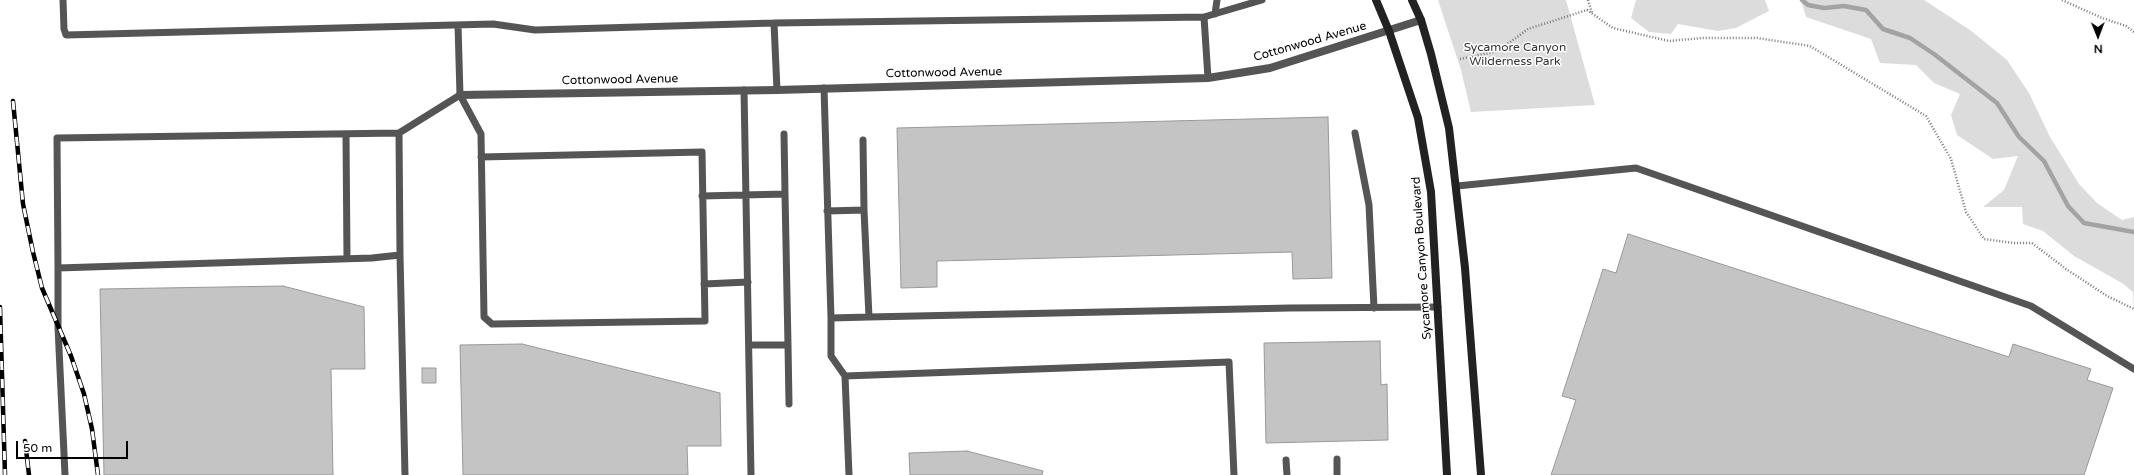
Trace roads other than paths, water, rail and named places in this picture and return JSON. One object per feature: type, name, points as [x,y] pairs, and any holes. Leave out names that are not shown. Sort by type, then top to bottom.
[{"type":"main road","name":"Sycamore Canyon Boulevard","points":[[1376,0],[1389,31],[1418,118],[1431,192],[1446,475]]},
{"type":"main road","points":[[1412,0],[1420,20],[1449,128],[1466,268],[1481,475]]},
{"type":"street","name":"Cottonwood Avenue","points":[[460,95],[777,90],[1208,78],[1270,68],[1420,20]]},
{"type":"lane","points":[[63,0],[64,29],[66,35],[493,24],[535,30],[774,23],[1204,17],[1262,0]]},
{"type":"lane","points":[[1215,14],[1217,0]]},
{"type":"lane","points":[[1204,17],[1208,78]]},
{"type":"lane","points":[[774,23],[777,90]]},
{"type":"lane","points":[[458,25],[460,95],[481,134],[481,157],[484,317],[492,324],[705,321],[702,152],[481,157]]},
{"type":"lane","points":[[824,88],[831,318],[830,356],[845,376],[850,475]]},
{"type":"lane","points":[[744,90],[751,475]]},
{"type":"lane","points":[[65,475],[58,326],[57,138],[399,133],[460,95]]},
{"type":"lane","points":[[399,133],[405,475]]},
{"type":"lane","points":[[1355,133],[1369,205],[1374,308]]},
{"type":"lane","points":[[346,134],[347,259]]},
{"type":"lane","points":[[784,134],[789,404]]},
{"type":"lane","points":[[863,140],[864,210],[869,317]]},
{"type":"lane","points":[[1457,186],[1636,168],[2031,306],[2134,369]]},
{"type":"lane","points":[[702,196],[785,194]]},
{"type":"lane","points":[[827,211],[864,210]]},
{"type":"lane","points":[[58,268],[347,259],[400,255]]},
{"type":"lane","points":[[704,284],[748,282]]},
{"type":"lane","points":[[831,318],[1438,307]]},
{"type":"lane","points":[[749,345],[788,345]]},
{"type":"lane","points":[[845,376],[1229,362],[1234,475]]},
{"type":"lane","points":[[1337,459],[1337,475]]},
{"type":"lane","points":[[1286,460],[1287,475]]},
{"type":"waterway","points":[[1802,0],[1808,5],[1824,8],[1844,6],[1866,10],[1883,29],[1910,38],[1934,54],[1997,103],[2019,137],[2044,161],[2068,206],[2084,223],[2134,232]]},
{"type":"railway","points":[[13,101],[23,204],[33,252],[42,288],[71,356],[84,394],[92,429],[98,475]]},
{"type":"railway","points":[[0,307],[5,475]]},
{"type":"railway","points":[[25,441],[29,475]]},
{"type":"park label","name":"Sycamore Canyon Wilderness Park","points":[[1515,55]]}]
